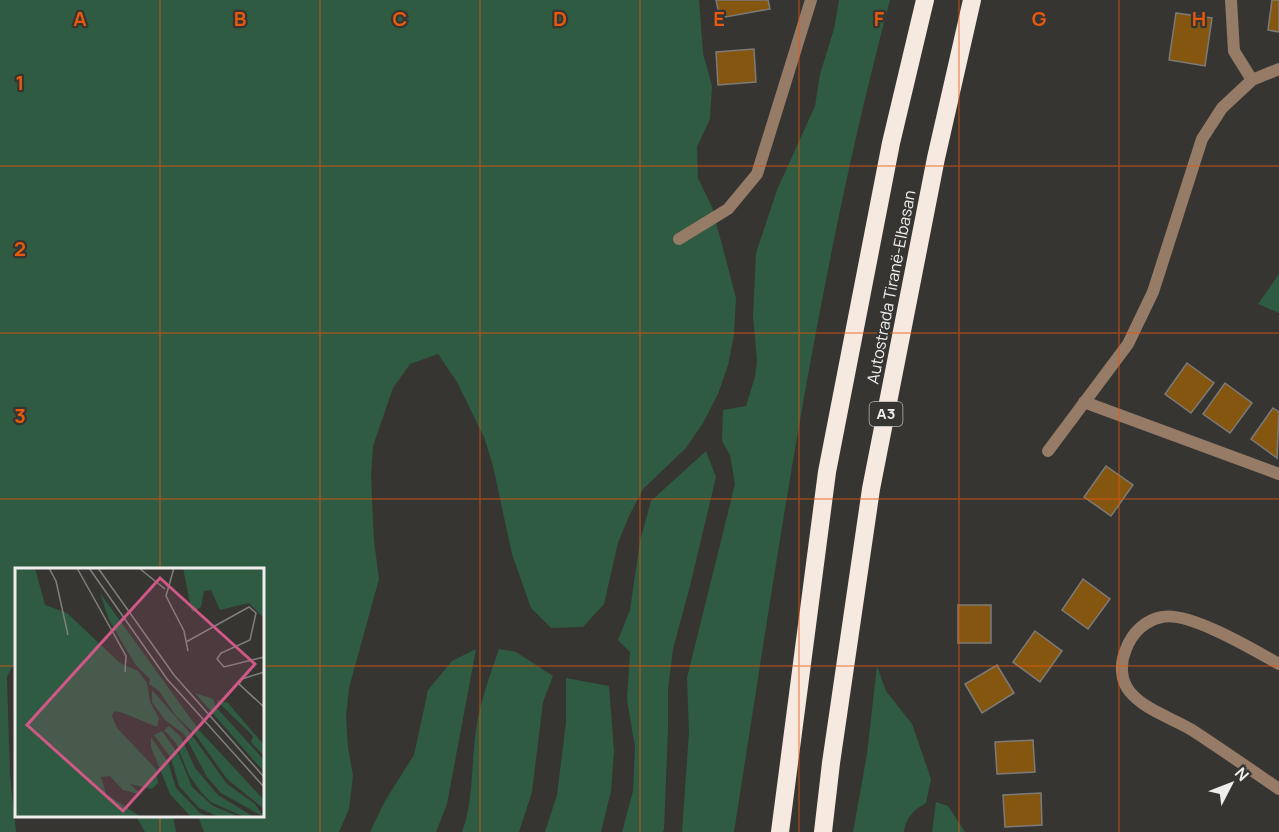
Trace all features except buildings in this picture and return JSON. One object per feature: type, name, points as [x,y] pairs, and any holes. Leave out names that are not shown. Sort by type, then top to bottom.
[{"type":"highway","name":"Autostrada Tiranë-Elbasan","points":[[780,832],[827,472],[891,143],[925,0]]},
{"type":"highway","name":"Autostrada Tiranë-Elbasan","points":[[823,832],[871,489],[936,158],[972,0]]},
{"type":"street","points":[[679,239],[728,208],[757,174],[811,0]]},
{"type":"street","points":[[1232,0],[1234,51],[1252,80]]},
{"type":"street","points":[[1048,451],[1128,344],[1153,292],[1202,139],[1222,108],[1252,80],[1279,69]]},
{"type":"street","points":[[1084,402],[1279,474]]},
{"type":"street","points":[[1279,664],[1243,644],[1188,619],[1163,616],[1148,622],[1137,630],[1126,649],[1121,674],[1129,691],[1144,704],[1190,729],[1279,789]]},
{"type":"green space","points":[[0,0],[699,0],[703,53],[712,86],[710,119],[697,147],[698,178],[712,207],[736,298],[734,335],[728,365],[718,394],[703,423],[686,448],[643,489],[629,516],[618,543],[604,604],[583,627],[551,628],[531,608],[512,554],[493,466],[484,437],[457,382],[438,354],[410,364],[393,388],[373,446],[371,477],[374,541],[379,579],[349,688],[346,717],[353,776],[349,809],[339,832],[204,832],[198,817],[264,817],[264,568],[15,568],[15,662],[7,677],[10,775],[16,832],[0,832]]},
{"type":"green space","points":[[839,0],[890,0],[864,103],[820,310],[783,518],[734,832],[682,832],[689,732],[687,678],[735,484],[730,455],[722,441],[723,410],[746,406],[755,377],[757,361],[753,316],[756,253],[777,190],[815,106],[820,74],[834,29]]},
{"type":"green space","points":[[1279,274],[1279,313],[1258,304]]},
{"type":"green space","points":[[706,451],[716,477],[673,649],[668,689],[664,829],[663,832],[622,832],[633,791],[635,747],[627,700],[630,652],[618,640],[630,610],[640,541],[651,501]]},
{"type":"green space","points":[[476,649],[447,804],[436,832],[370,832],[385,801],[414,755],[428,690],[452,661]]},
{"type":"green space","points":[[499,649],[516,652],[553,676],[543,702],[532,792],[519,832],[462,832],[470,794],[478,720]]},
{"type":"green space","points":[[877,666],[886,691],[912,724],[931,779],[926,803],[911,814],[904,832],[853,832],[867,754]]},
{"type":"green space","points":[[566,678],[609,686],[614,751],[611,791],[601,832],[545,832],[557,795],[566,722]]},
{"type":"green space","points":[[936,802],[948,806],[965,832],[932,832]]},
{"type":"green space","points":[[137,817],[173,817],[176,832],[145,832]]}]
